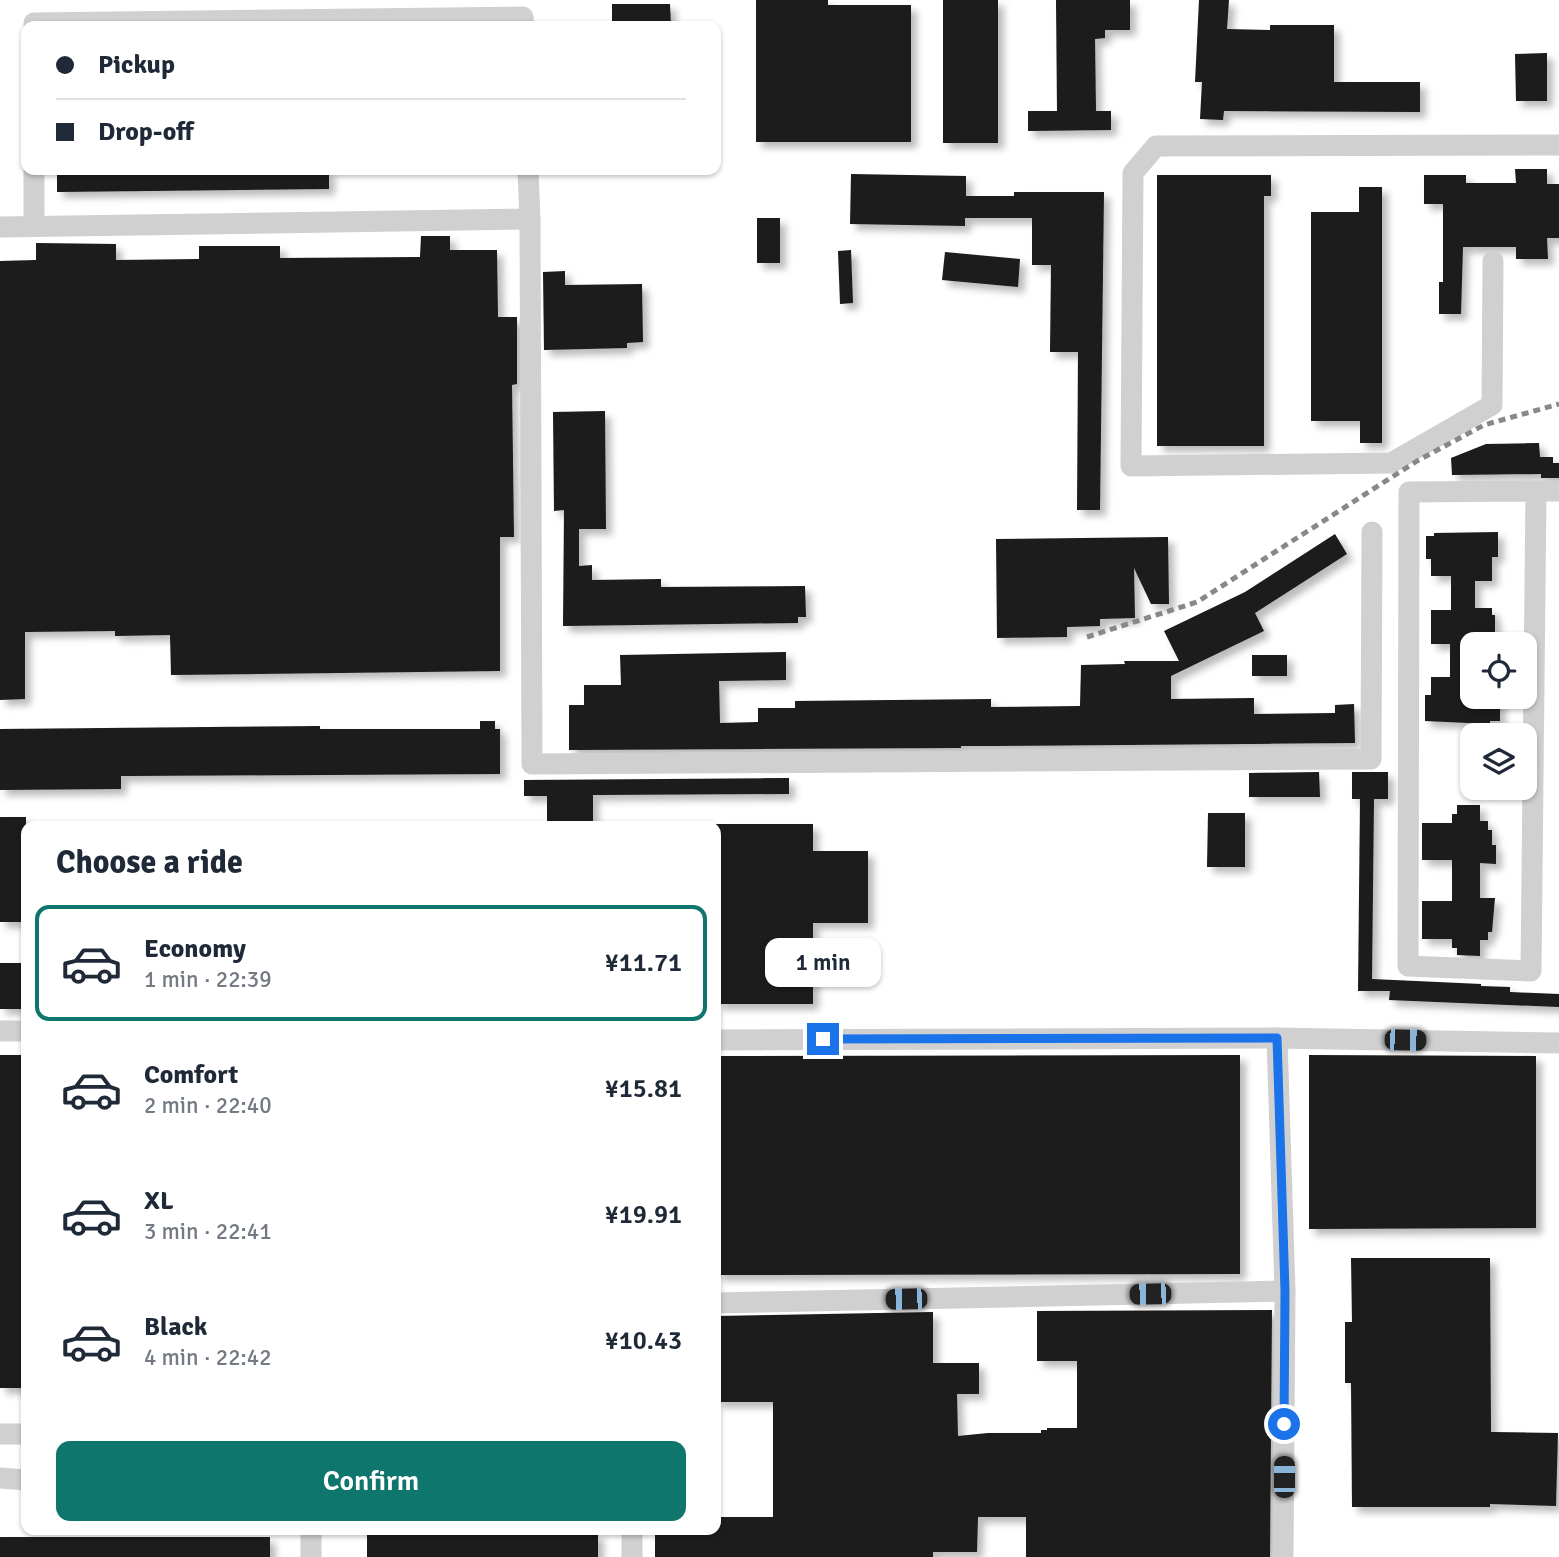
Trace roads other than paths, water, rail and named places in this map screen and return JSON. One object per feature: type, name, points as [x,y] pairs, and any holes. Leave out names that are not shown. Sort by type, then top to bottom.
[{"type":"street","points":[[230,21],[523,18],[523,21]]},
{"type":"street","points":[[1493,261],[1492,404],[1391,463],[1131,466],[1133,173],[1156,146],[1559,145]]},
{"type":"street","points":[[34,175],[34,226]]},
{"type":"street","points":[[528,175],[532,764],[1371,759],[1371,532]]},
{"type":"street","points":[[0,227],[530,219]]},
{"type":"street","points":[[1536,491],[1531,971],[1408,966],[1409,492],[1536,491],[1559,491]]},
{"type":"street","points":[[0,1031],[21,1031]]},
{"type":"street","points":[[1277,1038],[1285,1291],[1283,1557]]},
{"type":"street","points":[[721,1040],[1277,1038],[1559,1043]]},
{"type":"street","points":[[721,1303],[1285,1291]]},
{"type":"street","points":[[0,1433],[21,1434]]},
{"type":"street","points":[[0,1478],[21,1480]]},
{"type":"street","points":[[310,1557],[311,1535]]},
{"type":"street","points":[[632,1535],[632,1557]]},
{"type":"railway","points":[[1087,637],[1197,602],[1417,461],[1484,425],[1559,404]]}]
